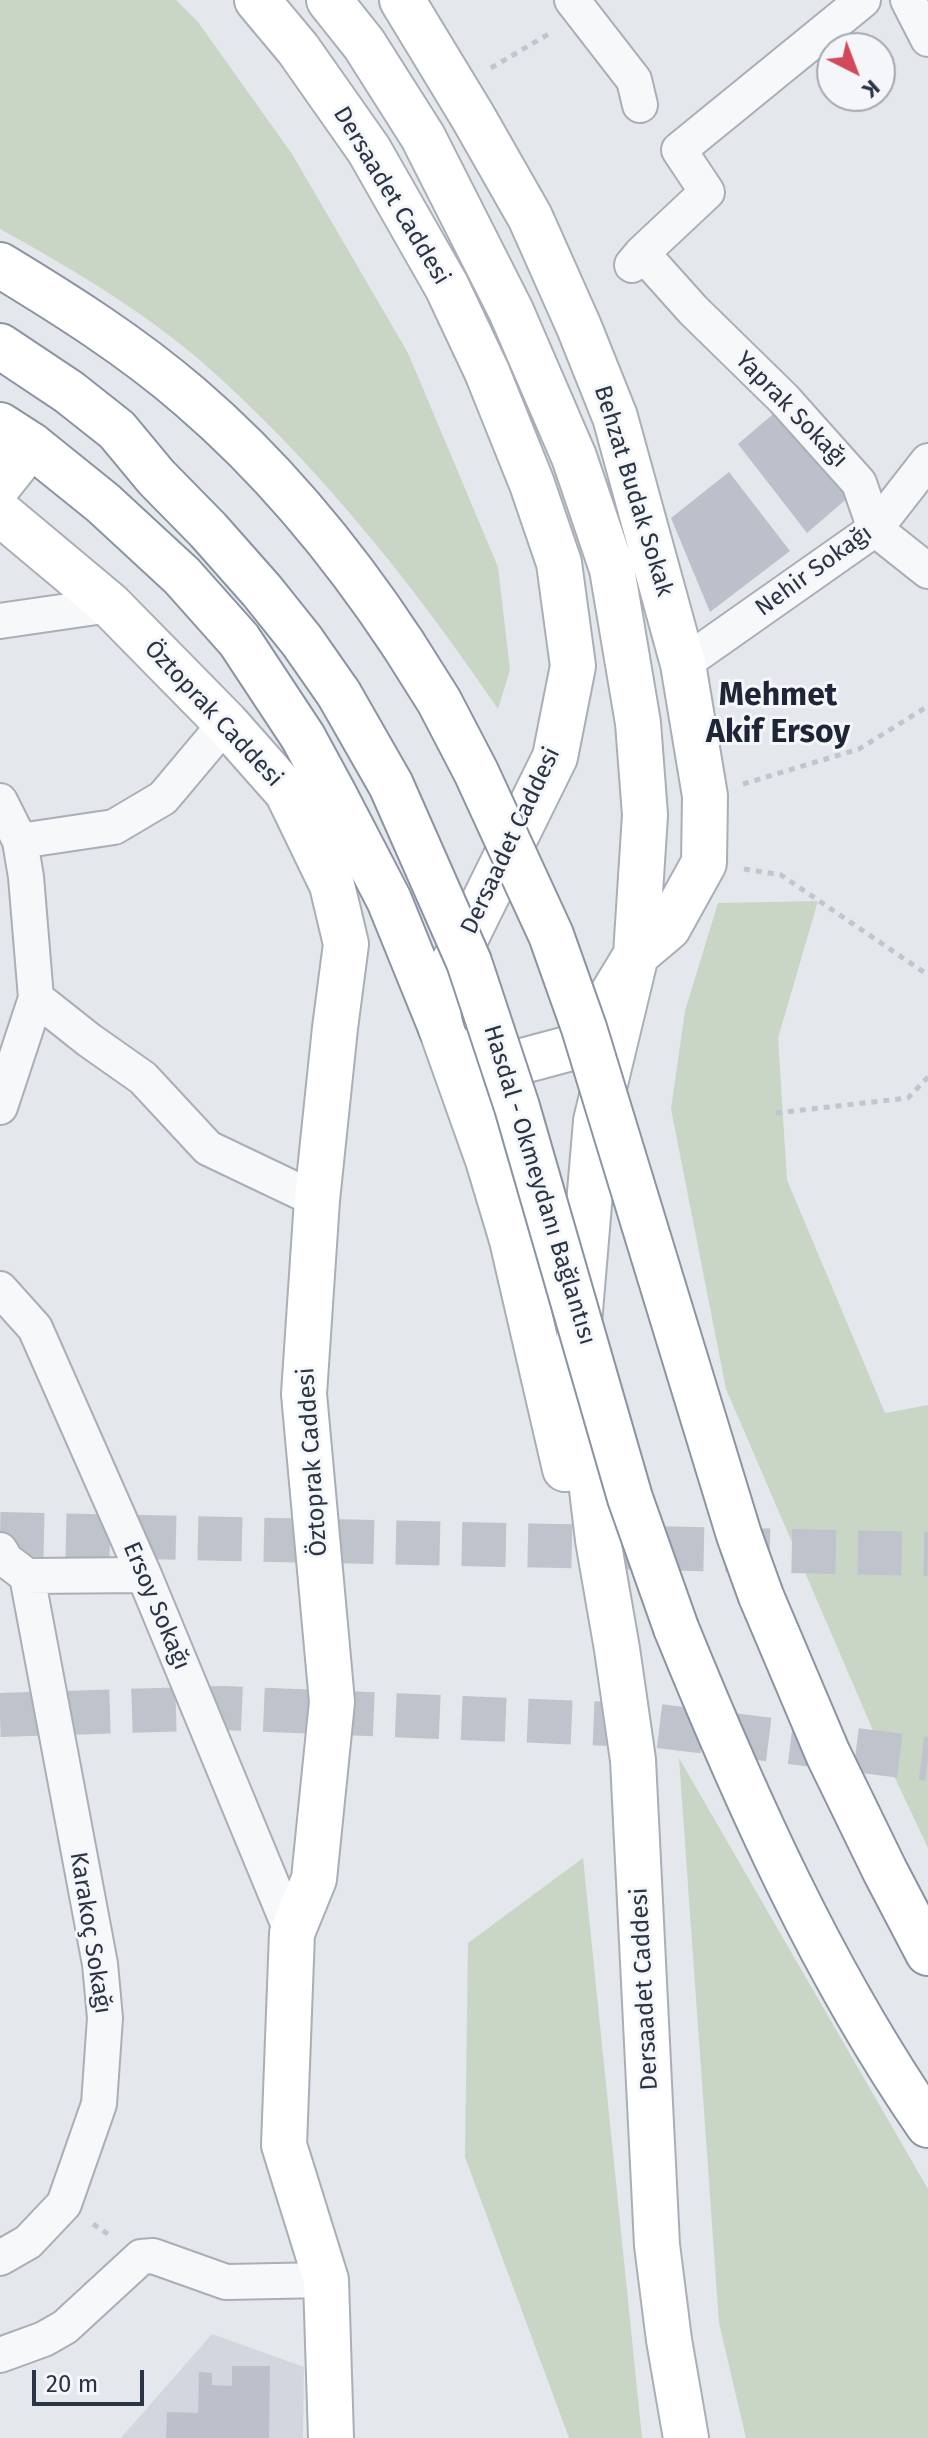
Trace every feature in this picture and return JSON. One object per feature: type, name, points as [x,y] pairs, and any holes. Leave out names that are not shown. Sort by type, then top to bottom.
[{"type":"main road","name":"Dersaadet Caddesi","points":[[257,0],[298,49],[369,150],[447,287],[487,372],[532,484],[559,563],[573,666],[555,757],[441,984],[436,1006],[512,1240],[564,1468],[598,1540]]},
{"type":"main road","name":"Dersaadet Caddesi","points":[[329,0],[364,44],[423,137],[511,311],[574,457],[612,569],[638,723],[645,815],[636,955],[596,1121],[579,1323],[580,1389],[598,1540],[633,1760],[657,2245],[686,2438]]},
{"type":"main road","name":"Behzat Budak Sokak","points":[[402,0],[530,217],[579,327],[615,417],[683,664],[705,796],[704,863],[668,928],[636,955]]},
{"type":"main road","points":[[0,265],[69,306],[130,350],[190,397],[246,449],[321,532],[365,587],[439,701],[476,772],[551,935],[584,1028],[716,1460],[761,1596],[828,1754],[928,1953]]},
{"type":"main road","name":"Hasdal - Okmeydanı Bağlantısı","points":[[0,346],[69,392],[117,430],[156,477],[208,530],[302,641],[339,694],[391,785],[469,962],[517,1107],[630,1498],[676,1628],[765,1838],[874,2041],[928,2125]]},
{"type":"main road","points":[[0,380],[73,432],[156,477]]},
{"type":"main road","points":[[0,484],[16,435],[103,503],[182,576],[239,640],[303,737],[376,874],[441,1028],[465,1052],[515,1063],[571,1048],[605,1006],[636,955]]},
{"type":"main road","name":"Öztoprak Caddesi","points":[[0,513],[110,605],[226,723],[287,792],[332,885],[346,944],[317,1200],[304,1394],[332,1702],[314,1879],[292,1933],[284,2145],[326,2280],[331,2438]]},
{"type":"street","name":"Yaprak Sokağı","points":[[863,0],[679,150],[707,192],[637,259],[784,399],[859,483],[875,529]]},
{"type":"street","points":[[908,0],[928,39]]},
{"type":"street","points":[[577,7],[634,80],[640,105]]},
{"type":"street","name":"Nehir Sokağı","points":[[683,664],[875,529],[928,461]]},
{"type":"street","points":[[875,529],[928,571]]},
{"type":"street","points":[[0,621],[110,605]]},
{"type":"street","points":[[20,841],[114,827],[163,798],[226,723]]},
{"type":"street","points":[[0,801],[20,841],[13,881],[36,998],[0,1107]]},
{"type":"street","points":[[36,998],[143,1078],[208,1148],[317,1200]]},
{"type":"street","name":"Ersoy Sokağı","points":[[0,1289],[35,1328],[144,1575],[292,1933]]},
{"type":"street","points":[[0,1550],[6,1560],[27,1576],[144,1575]]},
{"type":"street","name":"Karakoç Sokağı","points":[[0,2258],[28,2242],[64,2204],[99,2104],[105,2018],[100,1964],[27,1576]]},
{"type":"street","points":[[0,2355],[44,2339],[65,2327],[141,2257],[153,2256],[226,2282],[326,2280]]},
{"type":"path","points":[[456,89],[577,7]]},
{"type":"path","points":[[705,796],[859,749],[928,706]]},
{"type":"path","points":[[704,863],[781,875],[928,975]]},
{"type":"path","points":[[776,1113],[908,1098],[928,1077]]},
{"type":"path","points":[[64,2204],[141,2257]]},
{"type":"shaded area","points":[[212,2334],[304,2367],[303,2438],[121,2438]]},
{"type":"green space","points":[[0,0],[176,0],[198,22],[292,154],[408,353],[498,567],[510,670],[498,709],[436,621],[369,536],[260,416],[196,357],[143,316],[0,229]]},
{"type":"green space","points":[[818,901],[778,1038],[787,1180],[885,1413],[928,1405],[928,1848],[878,1742],[726,1389],[671,1109],[685,1011],[718,903]]},
{"type":"green space","points":[[679,1758],[928,2189],[928,2438],[746,2438],[719,2323]]},
{"type":"green space","points":[[583,1858],[642,2438],[569,2438],[465,2157],[468,1943]]},
{"type":"building","points":[[778,410],[850,496],[807,533],[738,444]]},
{"type":"building","points":[[729,472],[790,551],[710,612],[671,518]]},
{"type":"building","points":[[232,2366],[270,2366],[269,2438],[166,2438],[167,2412],[198,2413],[199,2372],[212,2373],[212,2385],[232,2386]]},
{"type":"tunnel","points":[[0,1534],[928,1554]]},
{"type":"tunnel","points":[[0,1715],[222,1708],[658,1726],[928,1759]]},
{"type":"district","name":"Mehmet Akif Ersoy","points":[[778,714]]}]
